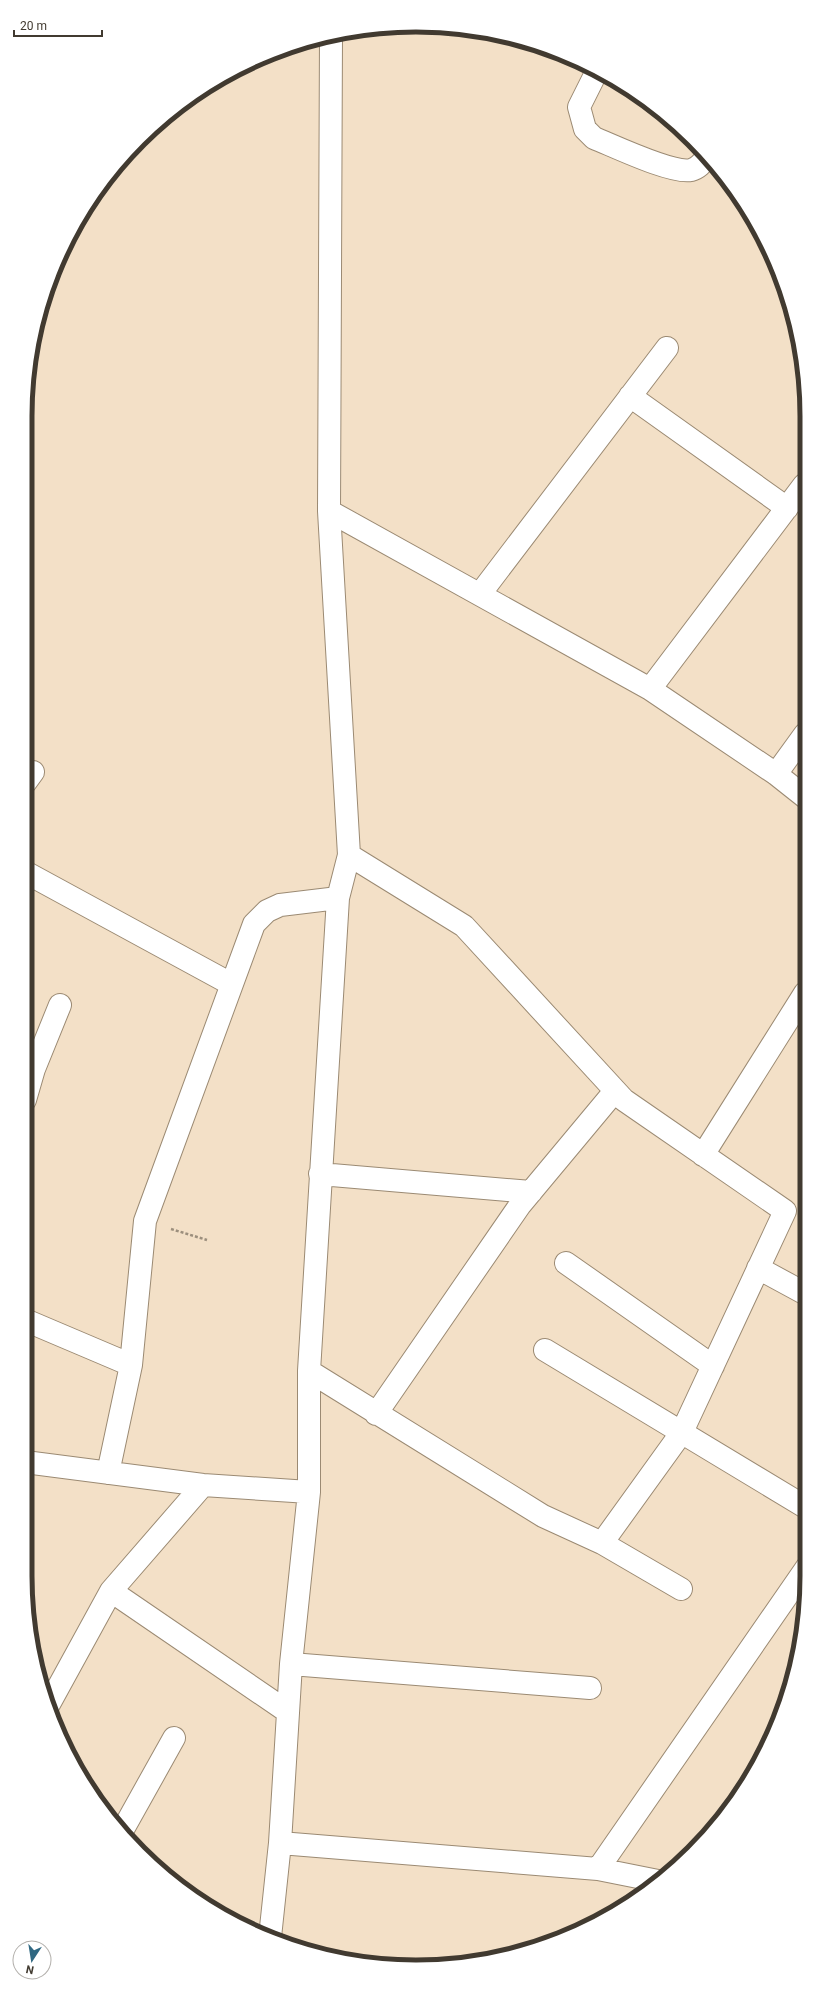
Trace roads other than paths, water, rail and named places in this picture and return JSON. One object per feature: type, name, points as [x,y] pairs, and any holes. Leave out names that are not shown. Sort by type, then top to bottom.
[{"type":"street","points":[[271,1932],[280,1843],[291,1664],[309,1492],[309,1371],[338,898],[349,855],[329,511],[331,42]]},
{"type":"street","points":[[594,76],[579,107],[585,128],[594,138],[676,170],[692,170],[700,166],[704,161]]},
{"type":"street","points":[[480,594],[667,348]]},
{"type":"street","points":[[630,396],[787,508]]},
{"type":"street","points":[[650,689],[800,491]]},
{"type":"street","points":[[329,511],[650,689],[776,774],[800,793]]},
{"type":"street","points":[[776,774],[800,741]]},
{"type":"street","points":[[349,855],[464,926],[624,1100],[785,1211],[682,1432],[602,1543]]},
{"type":"street","points":[[32,876],[231,984]]},
{"type":"street","points":[[108,1473],[131,1365],[145,1221],[254,924],[267,911],[280,905],[338,898]]},
{"type":"street","points":[[703,1155],[800,1001]]},
{"type":"street","points":[[32,1076],[60,1005]]},
{"type":"street","points":[[376,1414],[520,1205],[616,1091]]},
{"type":"street","points":[[320,1174],[531,1192]]},
{"type":"street","points":[[566,1263],[713,1366]]},
{"type":"street","points":[[758,1268],[800,1291]]},
{"type":"street","points":[[32,1323],[131,1365]]},
{"type":"street","points":[[545,1350],[800,1504]]},
{"type":"street","points":[[309,1371],[376,1414],[543,1516],[602,1543],[681,1589]]},
{"type":"street","points":[[32,1463],[203,1484],[309,1492]]},
{"type":"street","points":[[52,1699],[111,1591],[203,1484]]},
{"type":"street","points":[[598,1869],[800,1577]]},
{"type":"street","points":[[111,1591],[288,1712]]},
{"type":"street","points":[[291,1664],[590,1688]]},
{"type":"street","points":[[125,1826],[174,1738]]},
{"type":"street","points":[[280,1843],[598,1869],[652,1880]]}]
